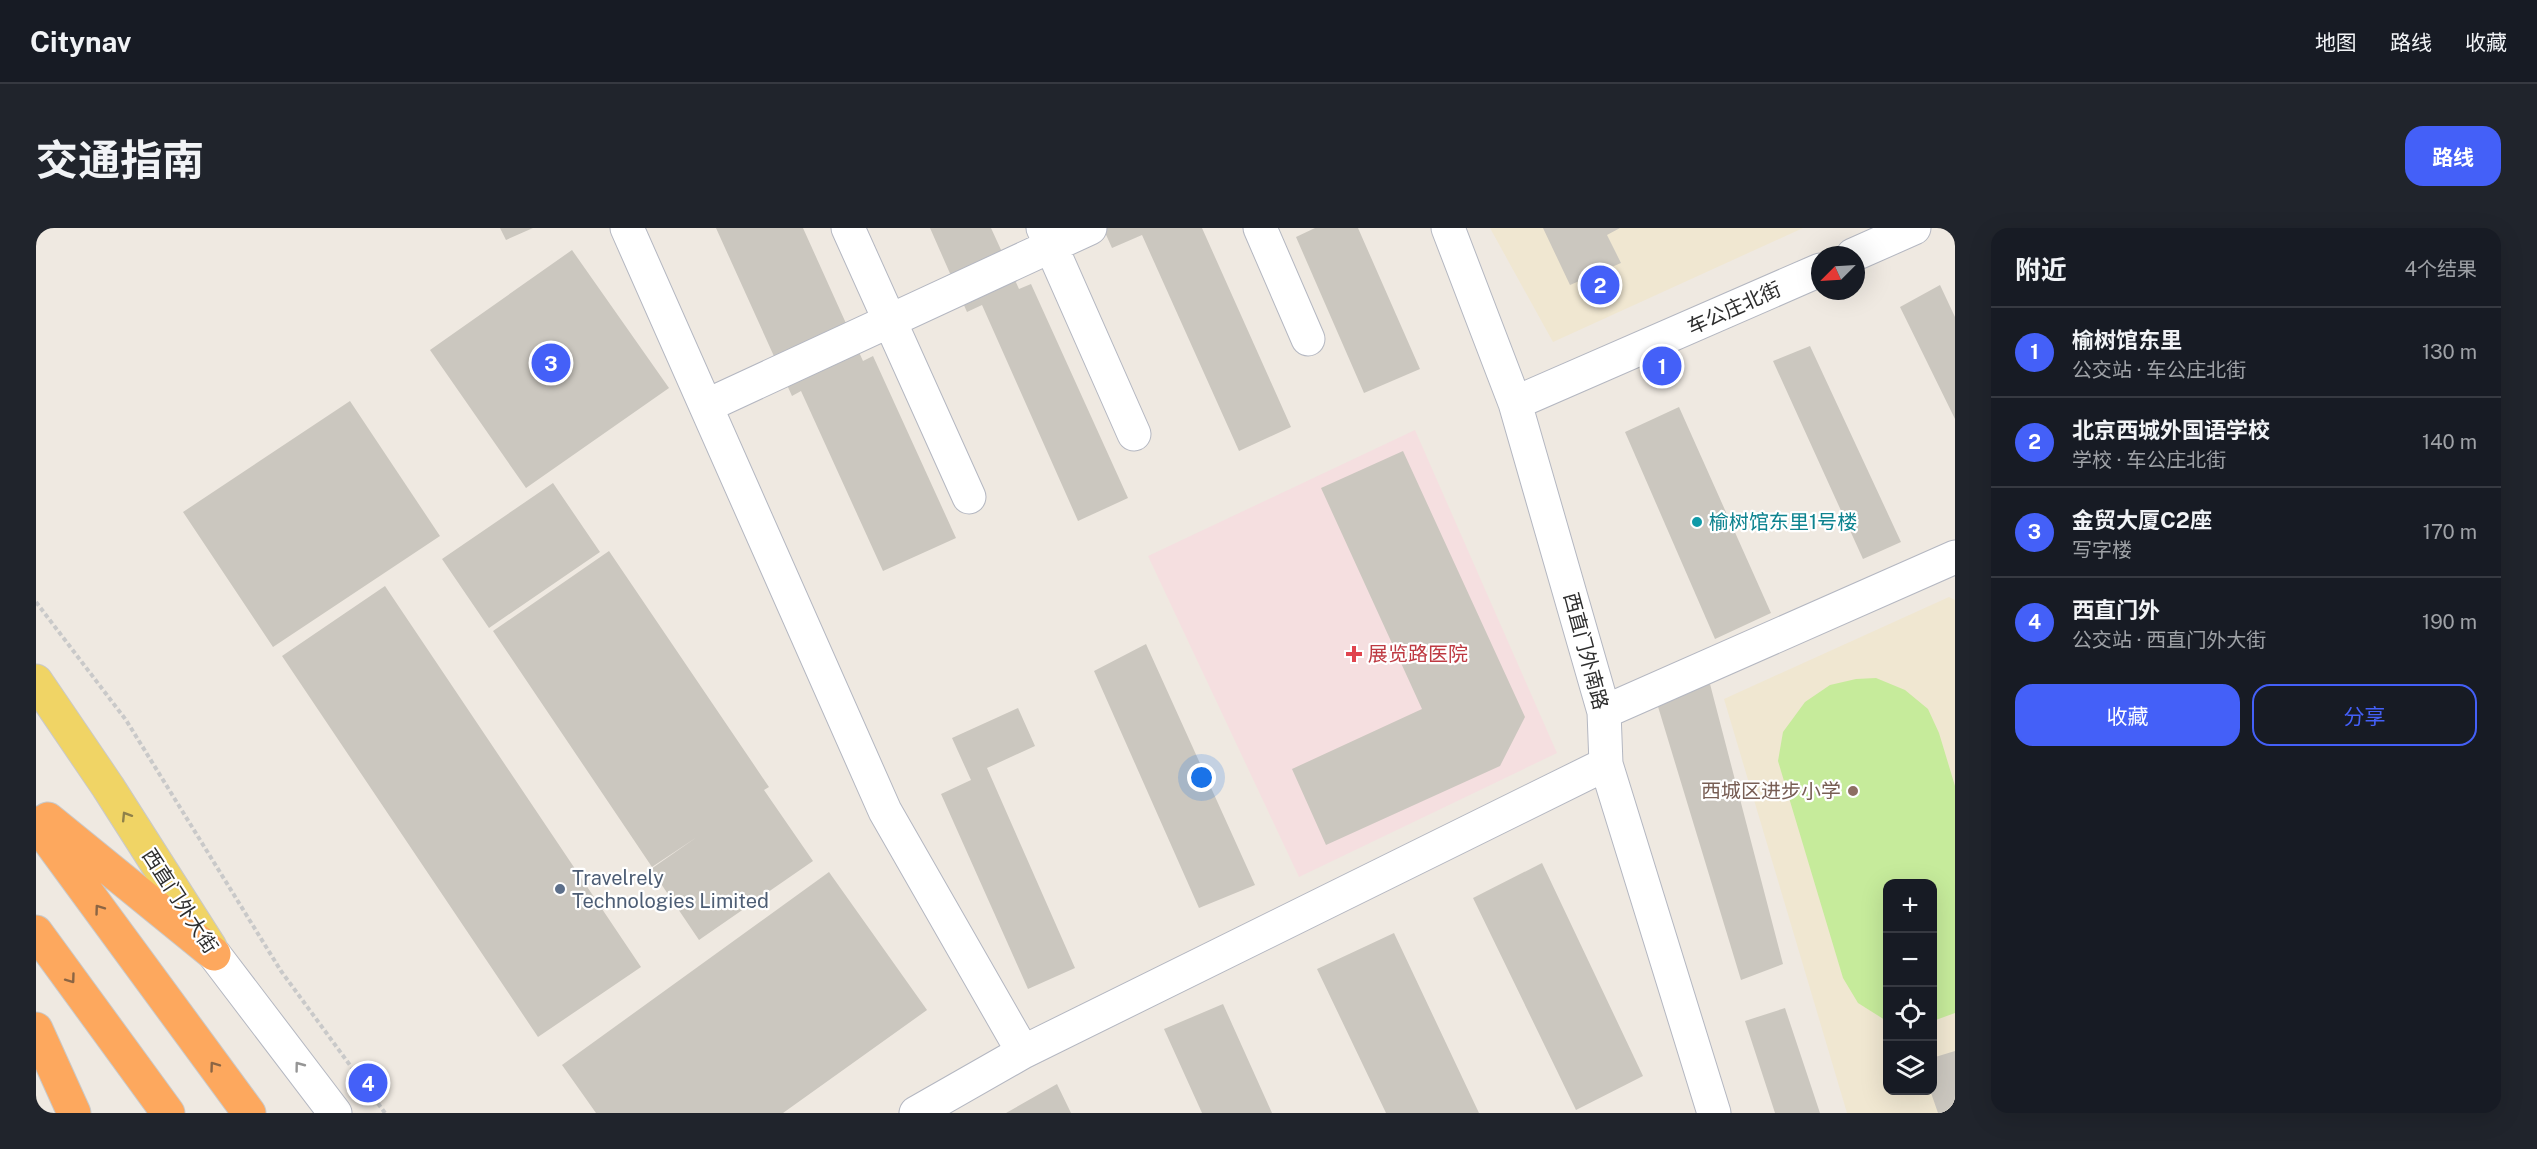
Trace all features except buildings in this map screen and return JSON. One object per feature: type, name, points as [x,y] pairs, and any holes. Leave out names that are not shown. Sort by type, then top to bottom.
[{"type":"highway","points":[[36,810],[214,954]]},
{"type":"highway","points":[[36,823],[249,1113]]},
{"type":"highway","points":[[36,932],[168,1113]]},
{"type":"highway","points":[[36,1029],[74,1113]]},
{"type":"main road","name":"西直门外大街","points":[[36,681],[108,787],[214,954]]},
{"type":"main road","points":[[36,1068],[69,1113]]},
{"type":"street","points":[[627,228],[885,811],[1023,1052]]},
{"type":"street","points":[[848,228],[969,497]]},
{"type":"street","points":[[706,406],[890,321],[1047,237],[1090,228]]},
{"type":"street","points":[[1260,228],[1308,339]]},
{"type":"street","name":"西直门外南路","points":[[1448,228],[1515,403],[1604,712],[1606,764],[1714,1113]]},
{"type":"street","points":[[1865,250],[1914,228]]},
{"type":"street","points":[[1047,237],[1134,434]]},
{"type":"street","name":"车公庄北街","points":[[1515,403],[1811,274]]},
{"type":"street","points":[[1604,712],[1955,557]]},
{"type":"street","points":[[916,1113],[1023,1052],[1606,764]]},
{"type":"street","name":"西直门外大街","points":[[214,954],[334,1113]]},
{"type":"path","points":[[36,602],[126,720],[281,971],[385,1113]]},
{"type":"shaded area","points":[[1490,228],[1803,228],[1553,342]]},
{"type":"shaded area","name":"展览路医院","points":[[1415,430],[1557,753],[1299,877],[1148,556]]},
{"type":"shaded area","name":"西城区进步小学","points":[[1949,597],[1955,600],[1955,1113],[1847,1113],[1724,699]]},
{"type":"green space","points":[[1876,678],[1905,690],[1928,709],[1939,733],[1955,786],[1955,1013],[1937,1020],[1937,879],[1883,879],[1883,1019],[1858,1003],[1843,978],[1778,761],[1783,732],[1805,702],[1830,685],[1856,679]]},
{"type":"place","name":"北京西城外国语学校","points":[[1600,285]]},
{"type":"place","name":"金贸大厦C2座","points":[[551,363]]},
{"type":"place","name":"榆树馆东里","points":[[1662,366]]},
{"type":"place","name":"榆树馆东里1号楼","points":[[1697,522]]},
{"type":"place","name":"展览路医院","points":[[1354,654]]},
{"type":"place","name":"西城区进步小学","points":[[1853,791]]},
{"type":"place","name":"Travelrely Technologies Limited","points":[[560,889]]},
{"type":"place","name":"西直门外","points":[[368,1083]]}]
